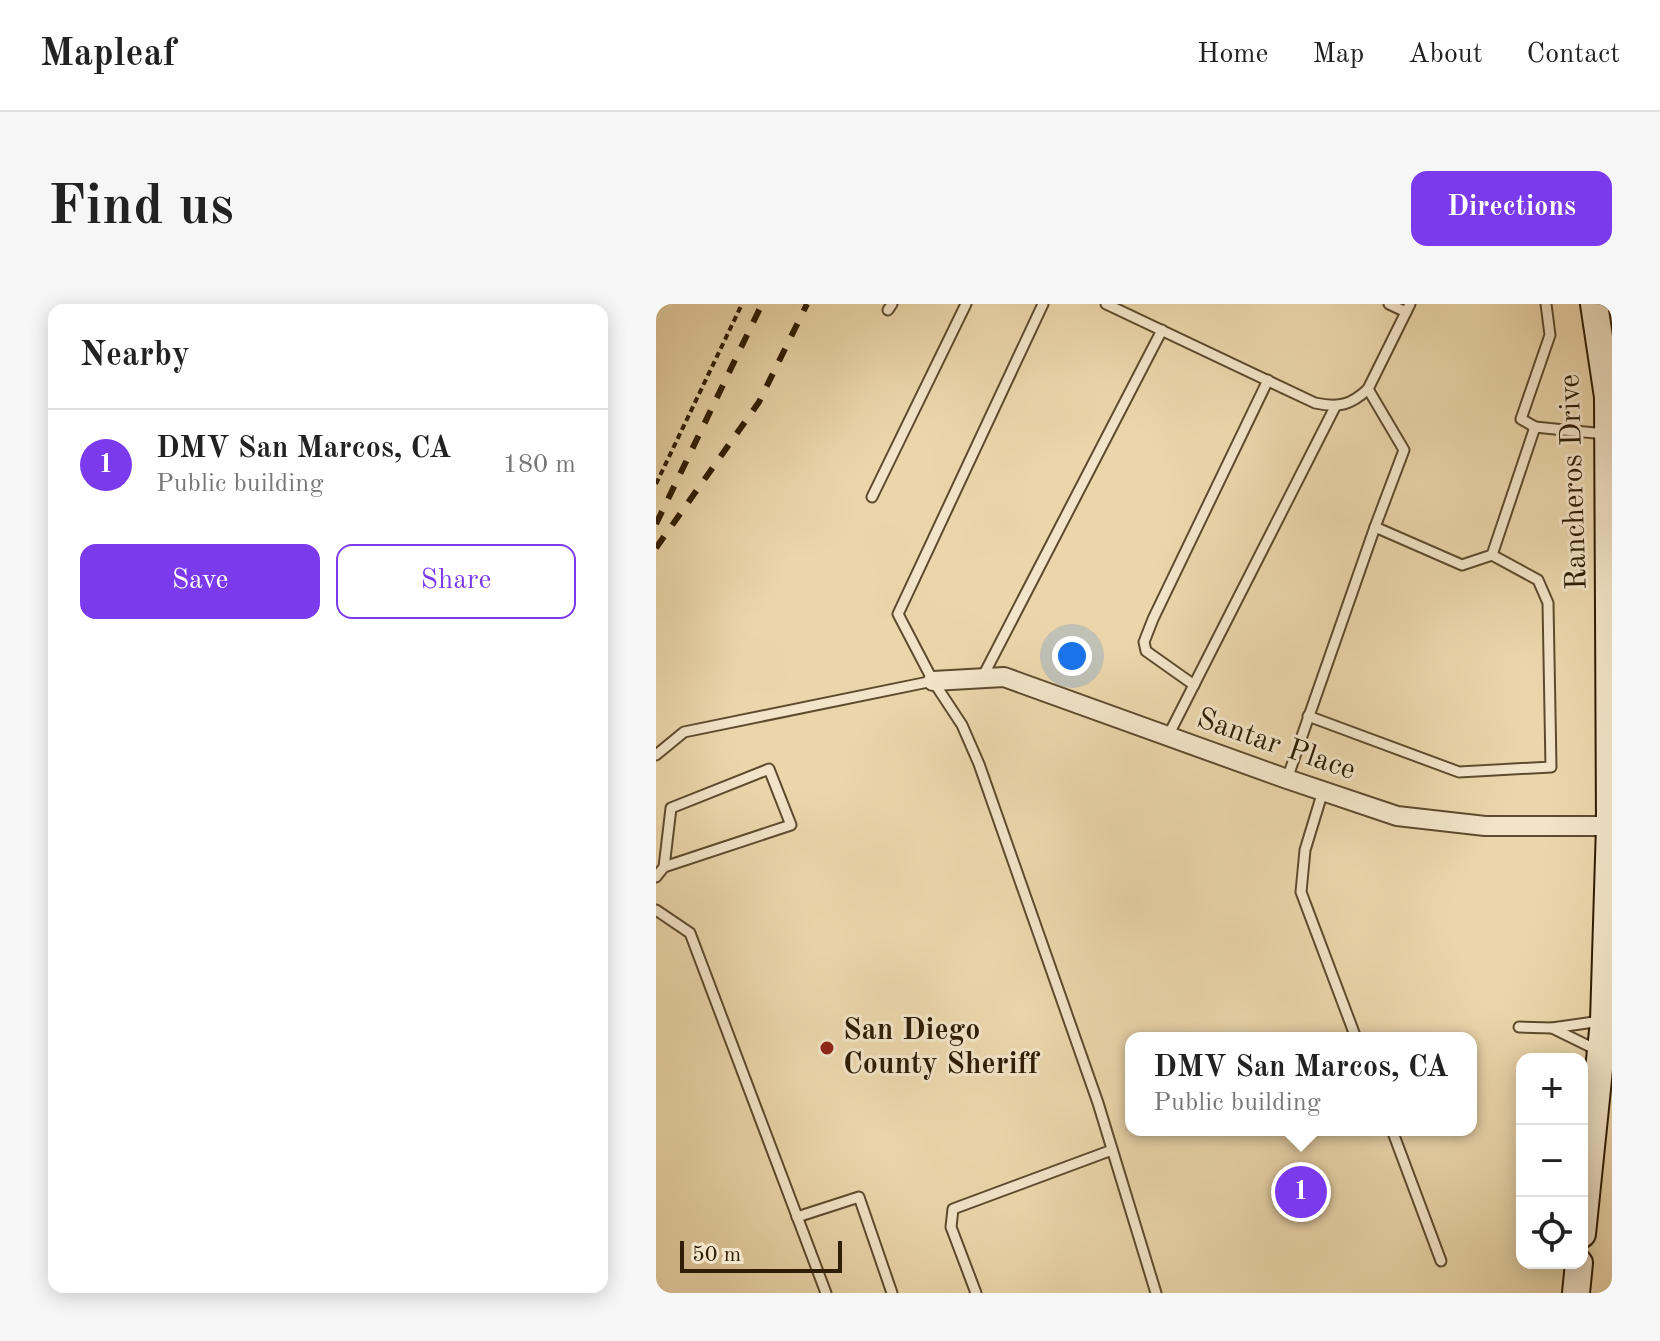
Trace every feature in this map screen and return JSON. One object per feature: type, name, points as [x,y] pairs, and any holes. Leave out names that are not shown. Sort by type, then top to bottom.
[{"type":"main road","name":"Rancheros Drive","points":[[1586,1197],[1604,1021],[1610,826],[1608,397],[1594,304]]},
{"type":"main road","points":[[1576,1293],[1578,1269]]},
{"type":"street","name":"Santar Place","points":[[933,681],[1004,677],[1397,816],[1485,826],[1610,826]]},
{"type":"lane","points":[[872,497],[966,304]]},
{"type":"lane","points":[[1043,304],[898,614],[933,681],[962,725],[979,764],[1093,1089],[1156,1293]]},
{"type":"lane","points":[[1111,305],[1315,403],[1335,407],[1358,399],[1368,389],[1408,308],[1389,304]]},
{"type":"lane","points":[[1546,304],[1550,335],[1521,419],[1535,427],[1609,434]]},
{"type":"lane","points":[[982,678],[1162,330]]},
{"type":"lane","points":[[1194,685],[1146,651],[1144,642],[1268,380]]},
{"type":"lane","points":[[1287,779],[1404,450],[1368,389]]},
{"type":"lane","points":[[1168,736],[1335,407]]},
{"type":"lane","points":[[1492,555],[1535,427]]},
{"type":"lane","points":[[1308,716],[1459,772],[1551,767],[1548,603],[1538,580],[1492,555],[1462,565],[1375,527]]},
{"type":"lane","points":[[656,755],[684,732],[933,681]]},
{"type":"lane","points":[[656,877],[664,867],[671,808],[769,769],[791,825],[664,867]]},
{"type":"lane","points":[[1323,791],[1305,850],[1301,892],[1354,1032]]},
{"type":"lane","points":[[656,910],[690,933],[826,1293]]},
{"type":"lane","points":[[1519,1027],[1552,1028],[1604,1021]]},
{"type":"lane","points":[[1552,1028],[1601,1051]]},
{"type":"lane","points":[[1394,1136],[1441,1261]]},
{"type":"lane","points":[[976,1293],[951,1227],[953,1209],[1112,1150]]},
{"type":"lane","points":[[797,1217],[859,1197],[892,1293]]},
{"type":"path","points":[[656,484],[742,304]]},
{"type":"railway","points":[[656,524],[762,304]]},
{"type":"railway","points":[[656,548],[759,402],[807,304]]},
{"type":"place","name":"San Diego County Sheriff","points":[[827,1048]]},
{"type":"place","name":"DMV San Marcos, CA","points":[[1301,1192]]}]
